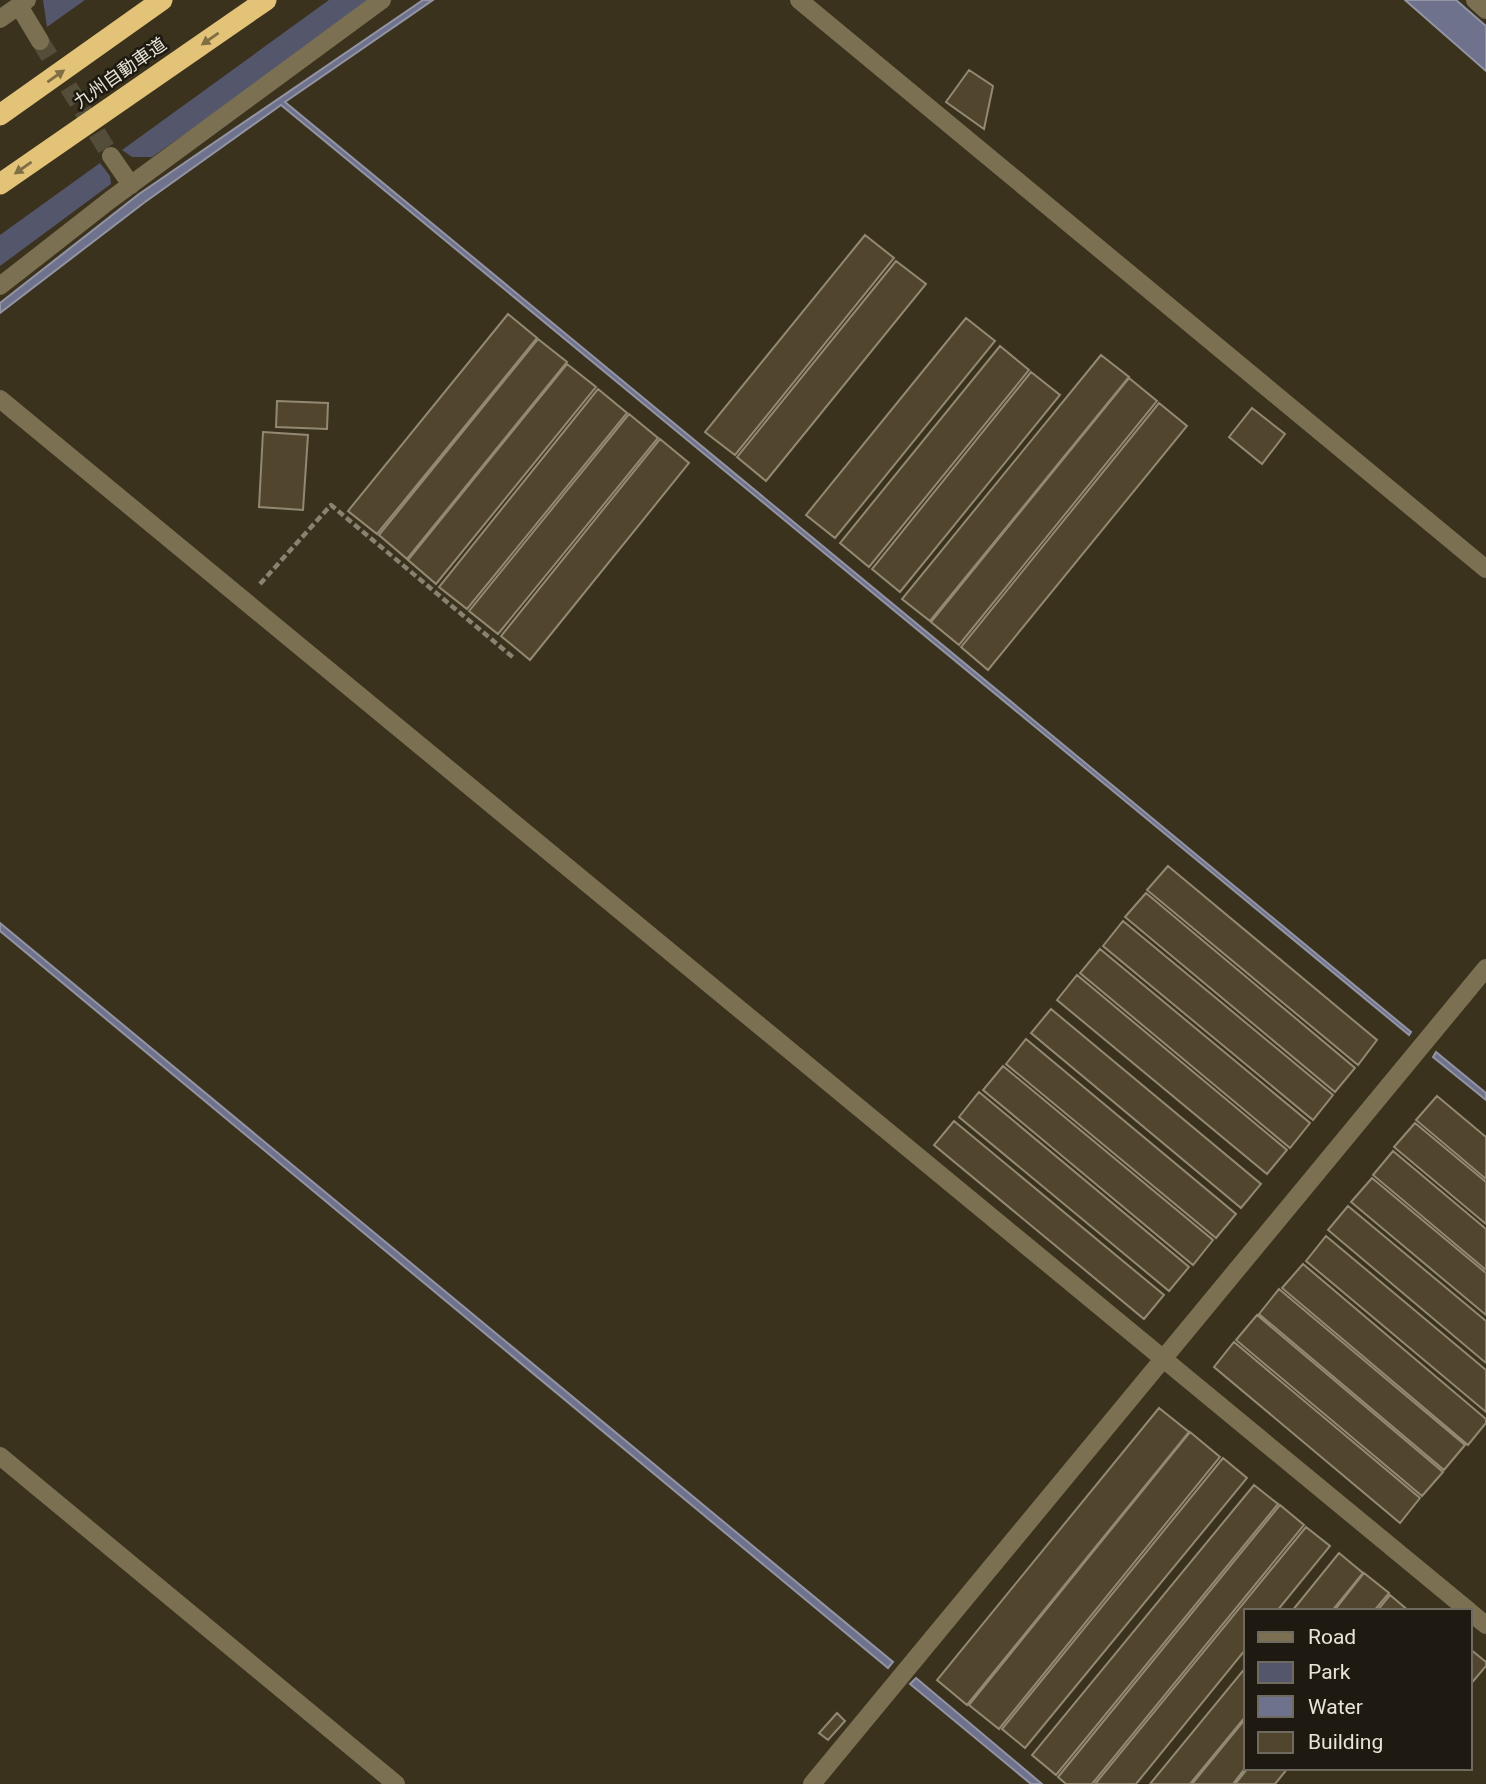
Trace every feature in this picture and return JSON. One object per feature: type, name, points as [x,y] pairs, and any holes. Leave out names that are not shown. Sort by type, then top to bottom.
[{"type":"highway","name":"九州自動車道","points":[[0,116],[162,0]]},
{"type":"highway","name":"九州自動車道","points":[[0,184],[266,0]]},
{"type":"street","points":[[0,286],[131,184],[382,0]]},
{"type":"street","points":[[799,0],[1486,569]]},
{"type":"street","points":[[1475,0],[1486,10]]},
{"type":"street","points":[[0,19],[23,3],[40,41]]},
{"type":"street","points":[[111,156],[131,184]]},
{"type":"street","points":[[0,399],[1468,1609]]},
{"type":"street","points":[[812,1784],[1486,968]]},
{"type":"street","points":[[0,1455],[396,1784]]},
{"type":"street","points":[[1472,1613],[1486,1625]]},
{"type":"path","points":[[245,601],[331,505],[515,659]]},
{"type":"green space","points":[[43,0],[85,0],[47,27]]},
{"type":"green space","points":[[329,0],[369,0],[299,54],[152,157],[132,157],[122,150]]},
{"type":"green space","points":[[100,163],[110,176],[111,184],[0,266],[0,235]]},
{"type":"water","points":[[423,0],[433,0],[285,102],[1411,1032],[1409,1035],[281,105],[145,202],[0,313],[0,303],[139,194]]},
{"type":"water","points":[[1405,0],[1456,0],[1486,26],[1486,71]]},
{"type":"water","points":[[0,923],[893,1662],[888,1668],[0,931]]},
{"type":"water","points":[[1436,1052],[1486,1093],[1486,1100],[1433,1057]]},
{"type":"water","points":[[916,1678],[1042,1784],[1031,1784],[910,1684]]},
{"type":"building","points":[[969,70],[993,86],[984,129],[946,102]]},
{"type":"building","points":[[865,235],[894,258],[735,455],[705,432]]},
{"type":"building","points":[[896,261],[926,284],[766,481],[737,457]]},
{"type":"building","points":[[508,314],[537,338],[377,534],[348,511]]},
{"type":"building","points":[[966,318],[995,341],[835,538],[806,515]]},
{"type":"building","points":[[538,339],[567,362],[407,559],[379,535]]},
{"type":"building","points":[[1000,346],[1029,370],[869,567],[840,543]]},
{"type":"building","points":[[1101,355],[1129,377],[930,621],[902,599]]},
{"type":"building","points":[[567,364],[596,387],[436,584],[408,560]]},
{"type":"building","points":[[1031,372],[1060,395],[900,592],[872,569]]},
{"type":"building","points":[[1129,378],[1157,401],[959,645],[931,622]]},
{"type":"building","points":[[598,389],[627,413],[467,609],[439,587]]},
{"type":"building","points":[[277,401],[328,403],[327,429],[276,427]]},
{"type":"building","points":[[1159,403],[1187,426],[988,670],[961,647]]},
{"type":"building","points":[[1252,408],[1285,434],[1262,464],[1229,437]]},
{"type":"building","points":[[629,414],[658,438],[498,634],[469,611]]},
{"type":"building","points":[[263,432],[308,435],[303,510],[259,507]]},
{"type":"building","points":[[660,439],[689,463],[530,660],[501,636]]},
{"type":"building","points":[[1168,866],[1377,1040],[1358,1065],[1147,890]]},
{"type":"building","points":[[1146,893],[1355,1068],[1335,1092],[1125,917]]},
{"type":"building","points":[[1123,921],[1333,1095],[1313,1120],[1103,946]]},
{"type":"building","points":[[1100,949],[1310,1123],[1290,1148],[1080,973]]},
{"type":"building","points":[[1077,975],[1287,1150],[1267,1174],[1057,1000]]},
{"type":"building","points":[[1051,1009],[1261,1184],[1241,1208],[1031,1033]]},
{"type":"building","points":[[1026,1039],[1236,1214],[1216,1238],[1006,1064]]},
{"type":"building","points":[[1003,1066],[1213,1240],[1193,1265],[983,1090]]},
{"type":"building","points":[[979,1092],[1189,1267],[1169,1291],[959,1117]]},
{"type":"building","points":[[1437,1096],[1486,1137],[1486,1179],[1416,1120]]},
{"type":"building","points":[[954,1121],[1164,1295],[1144,1319],[934,1145]]},
{"type":"building","points":[[1415,1123],[1486,1182],[1486,1224],[1394,1147]]},
{"type":"building","points":[[1393,1151],[1486,1229],[1486,1270],[1373,1175]]},
{"type":"building","points":[[1372,1178],[1486,1273],[1486,1315],[1351,1202]]},
{"type":"building","points":[[1348,1206],[1486,1321],[1486,1363],[1328,1230]]},
{"type":"building","points":[[1326,1236],[1486,1370],[1486,1412],[1306,1261]]},
{"type":"building","points":[[1303,1264],[1486,1419],[1486,1423],[1468,1445],[1282,1288]]},
{"type":"building","points":[[1279,1289],[1465,1445],[1444,1470],[1259,1314]]},
{"type":"building","points":[[1257,1315],[1443,1472],[1422,1496],[1236,1340]]},
{"type":"building","points":[[1234,1342],[1420,1498],[1400,1523],[1214,1367]]},
{"type":"building","points":[[1159,1408],[1189,1432],[967,1705],[937,1680]]},
{"type":"building","points":[[1190,1432],[1220,1457],[999,1729],[969,1705]]},
{"type":"building","points":[[1223,1458],[1247,1478],[1025,1748],[1002,1729]]},
{"type":"building","points":[[1254,1485],[1278,1504],[1056,1775],[1032,1755]]},
{"type":"building","points":[[1280,1505],[1304,1525],[1092,1784],[1066,1784],[1058,1777]]},
{"type":"building","points":[[1306,1527],[1330,1546],[1279,1609],[1244,1609],[1244,1651],[1136,1784],[1095,1784]]},
{"type":"building","points":[[1339,1553],[1363,1573],[1334,1609],[1294,1609]]},
{"type":"building","points":[[1364,1573],[1389,1593],[1376,1609],[1336,1609]]},
{"type":"building","points":[[1390,1595],[1407,1609],[1379,1609]]},
{"type":"building","points":[[1472,1651],[1486,1662],[1486,1666],[1472,1683]]},
{"type":"building","points":[[1244,1669],[1244,1718],[1190,1784],[1150,1784]]},
{"type":"building","points":[[837,1713],[845,1721],[828,1740],[819,1733]]},
{"type":"building","points":[[1244,1720],[1244,1770],[1233,1784],[1192,1784]]},
{"type":"building","points":[[1246,1770],[1286,1770],[1275,1784],[1235,1784]]},
{"type":"tunnel","points":[[40,41],[111,156]]}]
